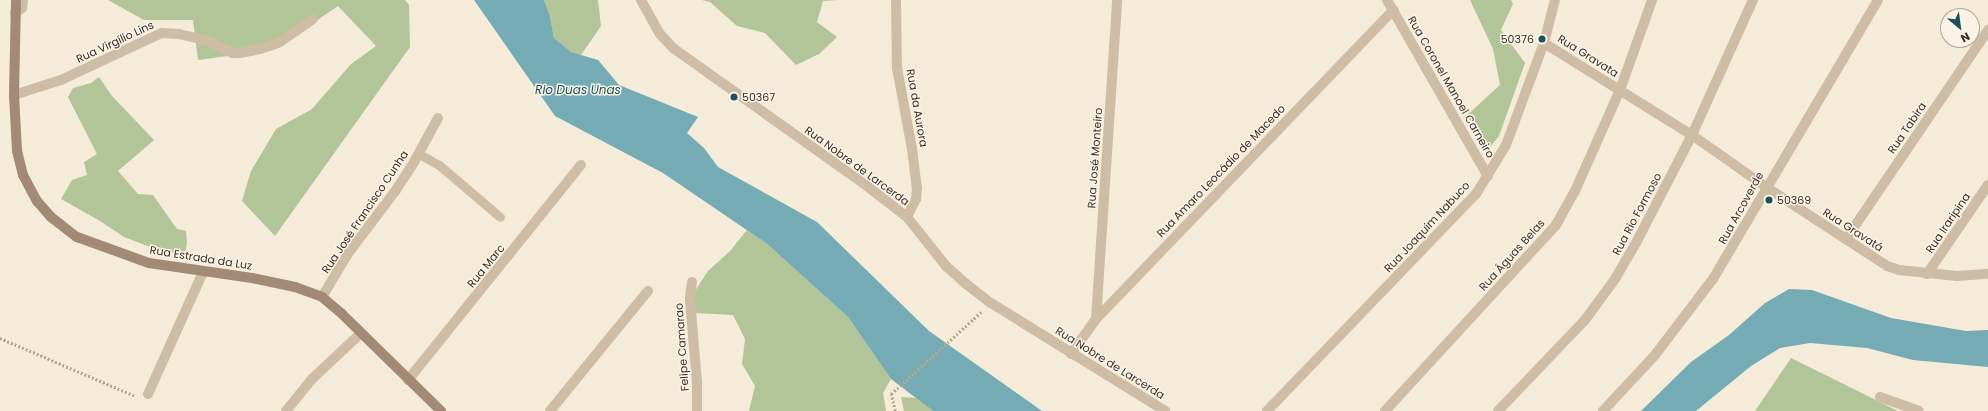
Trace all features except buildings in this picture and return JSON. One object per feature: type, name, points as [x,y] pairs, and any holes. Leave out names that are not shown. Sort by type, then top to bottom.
[{"type":"main road","name":"Rua Estrada da Luz","points":[[16,0],[14,95],[16,151],[23,175],[37,201],[51,217],[77,237],[149,263],[252,278],[295,287],[322,297],[441,411]]},
{"type":"street","points":[[15,13],[22,8],[24,0]]},
{"type":"street","name":"Rua Nobre de Larcerda","points":[[641,0],[660,34],[685,58],[867,186],[907,217],[946,266],[964,283],[991,303],[1071,354],[1165,411]]},
{"type":"street","name":"Rua da Aurora","points":[[896,0],[897,68],[912,149],[917,188],[916,199],[907,217]]},
{"type":"street","name":"Rua José Monteiro","points":[[1096,319],[1117,0]]},
{"type":"street","name":"Rua Coronel Manoel Carneiro","points":[[1387,0],[1488,176]]},
{"type":"street","name":"Rua Joaquim Nabuco","points":[[1267,411],[1476,194],[1506,145],[1544,43],[1555,0]]},
{"type":"street","name":"Rua Águas Belas","points":[[1384,411],[1550,234],[1575,192],[1620,90],[1652,0]]},
{"type":"street","name":"Rua Rio Formoso","points":[[1498,411],[1585,320],[1615,279],[1637,241],[1692,135],[1753,0]]},
{"type":"street","name":"Rua Arcoverde","points":[[1603,411],[1655,355],[1697,302],[1729,255],[1766,187],[1878,0]]},
{"type":"street","name":"Rua Amaro Leocádio de Macedo","points":[[1071,354],[1096,319],[1393,10]]},
{"type":"street","name":"Rua Virgílio Lins","points":[[14,95],[61,80],[162,33],[179,34],[199,38],[233,53],[240,53],[260,49],[280,42],[313,19]]},
{"type":"street","name":"Rua Tabira","points":[[1846,239],[1988,30]]},
{"type":"street","name":"Rua Gravata","points":[[1544,43],[1620,90]]},
{"type":"street","name":"Rua Gravatá","points":[[1620,90],[1692,135],[1766,187],[1887,266],[1899,270],[1927,274],[1957,276],[1988,274]]},
{"type":"street","name":"Rua José Francisco Cunha","points":[[322,297],[347,255],[396,190],[419,154],[438,118]]},
{"type":"street","name":"Rua Marc","points":[[408,380],[581,166]]},
{"type":"street","name":"Rua Iraripina","points":[[1927,274],[1988,185]]},
{"type":"street","points":[[148,394],[203,272]]},
{"type":"street","name":"Felipe Camarao","points":[[692,282],[690,298],[697,382],[697,411]]},
{"type":"street","points":[[550,411],[648,291]]},
{"type":"street","points":[[286,411],[312,379],[361,334]]},
{"type":"street","points":[[1880,397],[1919,411]]},
{"type":"lane","points":[[419,154],[438,165],[500,217]]},
{"type":"path","points":[[895,411],[891,394],[991,303]]},
{"type":"path","points":[[0,338],[133,396],[148,394]]},
{"type":"green space","points":[[108,0],[405,0],[409,5],[410,47],[275,236],[242,201],[251,171],[276,129],[312,109],[351,64],[376,46],[338,6],[274,50],[198,60],[193,20],[144,20]]},
{"type":"green space","points":[[544,0],[598,0],[601,26],[581,55],[571,52],[554,38],[550,16]]},
{"type":"green space","points":[[702,0],[838,0],[823,1],[817,22],[837,37],[819,54],[796,65],[765,33],[737,26],[710,2]]},
{"type":"green space","points":[[1470,0],[1511,0],[1513,4],[1501,30],[1525,63],[1499,136],[1489,148],[1467,115],[1500,85],[1493,49]]},
{"type":"green space","points":[[99,77],[112,96],[154,140],[118,171],[138,194],[153,195],[177,229],[186,231],[187,243],[185,255],[153,248],[124,237],[100,221],[61,199],[72,180],[87,175],[84,162],[97,154],[68,97],[73,88],[91,83]]},
{"type":"green space","points":[[747,230],[766,243],[848,317],[891,379],[883,393],[886,411],[749,411],[755,386],[742,364],[745,339],[733,315],[695,313],[695,291],[708,271],[730,251]]},
{"type":"green space","points":[[1791,358],[1898,411],[1755,411]]},
{"type":"green space","points":[[901,397],[916,398],[933,411],[904,411]]},
{"type":"water","name":"Rio Duas Unas","points":[[474,0],[544,0],[550,16],[554,38],[571,52],[598,60],[619,85],[698,117],[687,133],[704,148],[718,167],[817,222],[929,331],[1042,411],[933,411],[891,379],[848,317],[766,243],[663,173],[555,116]]},
{"type":"water","points":[[1789,289],[1812,290],[1891,318],[1966,331],[1988,330],[1988,367],[1913,360],[1867,348],[1810,343],[1780,348],[1751,366],[1696,411],[1641,411],[1691,362],[1729,335],[1765,303]]},
{"type":"place","name":"50376","points":[[1542,39]]},
{"type":"place","name":"50367","points":[[734,97]]},
{"type":"place","name":"50369","points":[[1769,200]]}]
